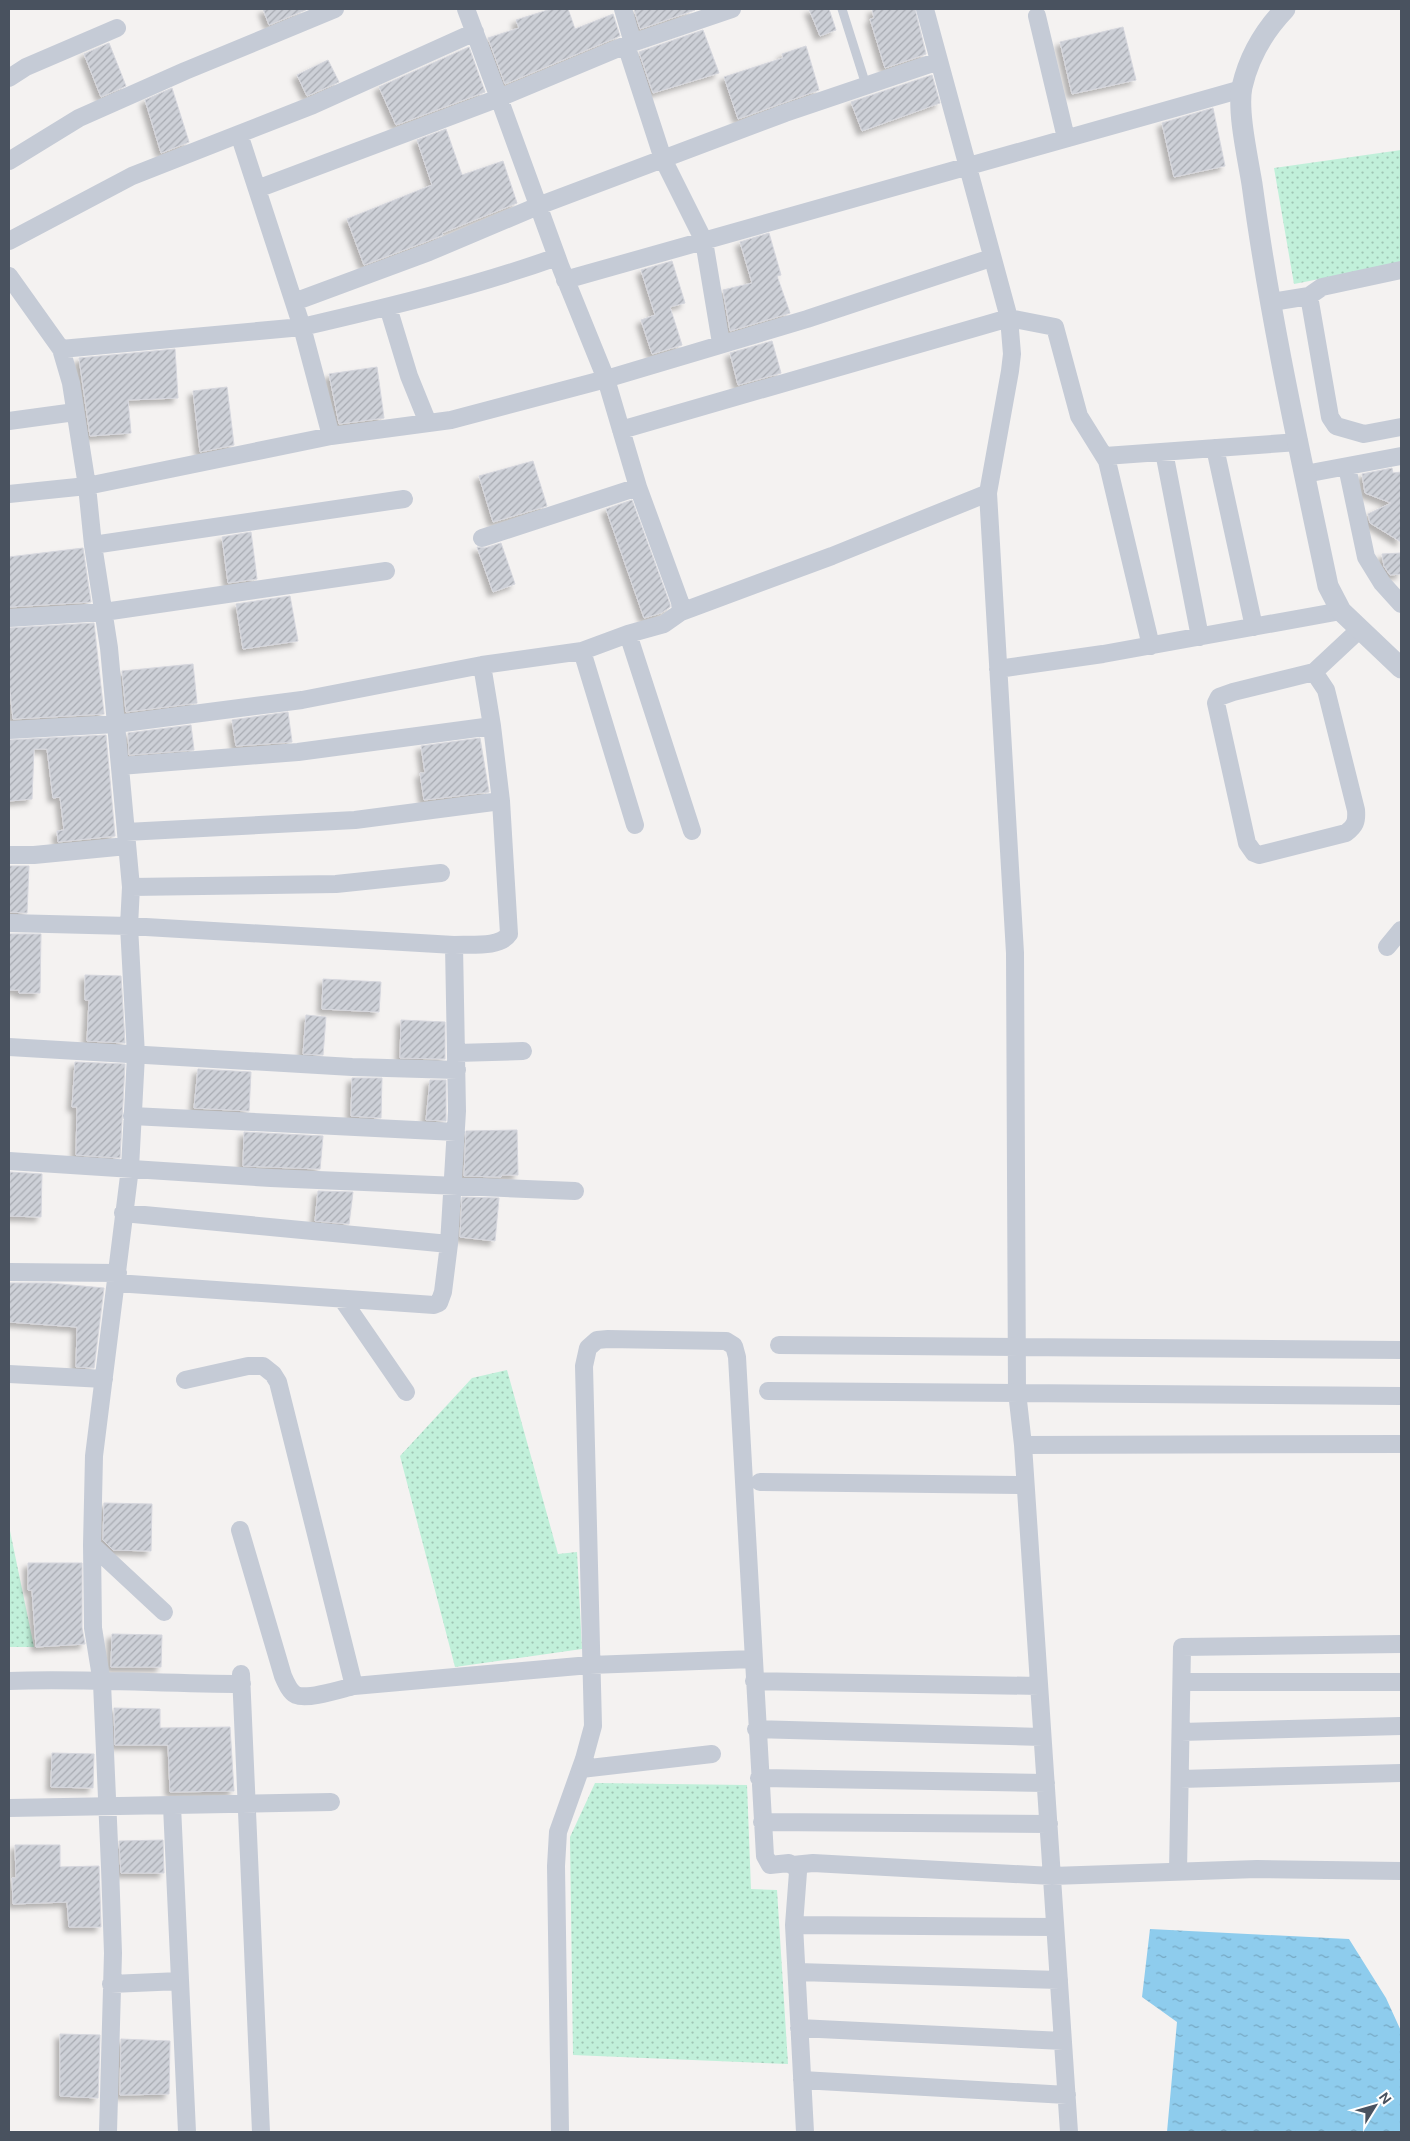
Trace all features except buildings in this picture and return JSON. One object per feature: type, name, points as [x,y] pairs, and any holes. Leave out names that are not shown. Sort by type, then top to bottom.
[{"type":"street","points":[[9,161],[79,118],[185,71],[335,9]]},
{"type":"street","points":[[466,9],[557,257],[606,379],[638,487],[680,602],[681,612]]},
{"type":"street","points":[[623,9],[630,44],[663,159],[704,242],[721,343]]},
{"type":"street","points":[[257,189],[499,98],[630,44],[732,9]]},
{"type":"street","points":[[925,9],[991,258],[1009,318],[1012,354],[988,492],[1015,953],[1017,1392],[1026,1485],[1069,2132]]},
{"type":"street","points":[[1286,9],[1273,21],[1252,53],[1242,89],[1244,122],[1260,241],[1328,586],[1341,611],[1401,668]]},
{"type":"street","points":[[1037,16],[1066,138]]},
{"type":"street","points":[[9,78],[26,67],[117,28]]},
{"type":"street","points":[[9,241],[132,176],[313,105],[475,32]]},
{"type":"street","points":[[294,302],[429,252],[538,206],[785,113],[939,61]]},
{"type":"street","points":[[566,280],[1242,89]]},
{"type":"street","points":[[239,134],[302,326],[332,436]]},
{"type":"street","points":[[61,349],[302,326],[388,307],[518,271],[557,257]]},
{"type":"street","points":[[9,494],[88,486],[332,436],[451,420],[606,379],[721,343],[807,319],[991,258]]},
{"type":"street","points":[[1272,302],[1309,296],[1322,287],[1401,270]]},
{"type":"street","points":[[9,276],[61,349],[67,365],[88,486],[93,545],[104,612],[131,887],[129,926],[136,1055],[130,1168],[94,1456],[92,1545],[93,1628],[102,1683],[113,1953],[108,2132]]},
{"type":"street","points":[[1309,296],[1330,417],[1336,426],[1364,434],[1401,427]]},
{"type":"street","points":[[388,307],[409,376],[428,423]]},
{"type":"street","points":[[621,430],[1009,318],[1055,327],[1079,416],[1108,461],[1151,646]]},
{"type":"street","points":[[9,421],[75,412]]},
{"type":"street","points":[[1105,456],[1299,442]]},
{"type":"street","points":[[1214,448],[1254,627]]},
{"type":"street","points":[[1164,452],[1200,636]]},
{"type":"street","points":[[1305,474],[1401,456]]},
{"type":"street","points":[[1347,467],[1366,557],[1377,577],[1401,604]]},
{"type":"street","points":[[482,538],[638,487]]},
{"type":"street","points":[[9,730],[116,724],[302,700],[482,665],[582,651],[628,634],[664,624],[681,612],[832,556],[988,492]]},
{"type":"street","points":[[93,545],[404,499]]},
{"type":"street","points":[[9,618],[104,612],[386,571]]},
{"type":"street","points":[[998,669],[1151,646],[1341,611]]},
{"type":"street","points":[[1314,672],[1326,690],[1356,810],[1357,821],[1354,828],[1346,833],[1259,855],[1250,849],[1247,843],[1216,703],[1219,697],[1232,692],[1314,672],[1359,630]]},
{"type":"street","points":[[628,634],[692,830]]},
{"type":"street","points":[[582,651],[635,825]]},
{"type":"street","points":[[9,923],[129,926],[454,945],[506,940],[509,934],[500,800],[492,726],[482,665]]},
{"type":"street","points":[[120,766],[298,752],[492,726]]},
{"type":"street","points":[[9,855],[34,855],[127,839],[355,820],[500,800]]},
{"type":"street","points":[[131,887],[336,884],[441,874]]},
{"type":"street","points":[[1387,947],[1401,930]]},
{"type":"street","points":[[9,1272],[117,1278],[342,1299],[434,1305],[439,1303],[443,1292],[449,1244],[456,1132],[457,1061],[454,945]]},
{"type":"street","points":[[9,1047],[352,1067],[457,1061],[523,1051]]},
{"type":"street","points":[[132,1116],[456,1132]]},
{"type":"street","points":[[9,1161],[453,1187],[575,1191]]},
{"type":"street","points":[[123,1213],[449,1244]]},
{"type":"street","points":[[342,1299],[406,1392]]},
{"type":"street","points":[[560,2132],[557,1840],[558,1832],[581,1769],[593,1726],[584,1366],[588,1348],[597,1340],[726,1341],[734,1346],[737,1357],[759,1778],[767,1862],[775,1866],[813,1863],[1052,1876],[1256,1870],[1401,1871]]},
{"type":"street","points":[[779,1345],[1401,1350]]},
{"type":"street","points":[[185,1380],[248,1366],[263,1366],[273,1374],[278,1382],[354,1686]]},
{"type":"street","points":[[9,1374],[104,1378]]},
{"type":"street","points":[[768,1391],[1401,1396]]},
{"type":"street","points":[[1023,1445],[1401,1444]]},
{"type":"street","points":[[760,1482],[1026,1485]]},
{"type":"street","points":[[240,1530],[282,1676],[288,1687],[295,1694],[304,1697],[354,1686],[590,1665],[752,1659]]},
{"type":"street","points":[[92,1545],[164,1612]]},
{"type":"street","points":[[1178,1872],[1182,1647],[1401,1644]]},
{"type":"street","points":[[9,1681],[50,1680],[102,1683],[241,1679],[261,2132]]},
{"type":"street","points":[[754,1681],[1039,1686]]},
{"type":"street","points":[[1182,1682],[1401,1682]]},
{"type":"street","points":[[1181,1732],[1401,1726]]},
{"type":"street","points":[[756,1729],[1042,1737]]},
{"type":"street","points":[[581,1769],[712,1754]]},
{"type":"street","points":[[1180,1779],[1401,1773]]},
{"type":"street","points":[[759,1778],[1046,1783]]},
{"type":"street","points":[[9,1808],[106,1808],[331,1802]]},
{"type":"street","points":[[172,1806],[188,2132]]},
{"type":"street","points":[[762,1822],[1049,1824]]},
{"type":"street","points":[[793,1864],[798,1872],[794,1926],[798,1972],[805,2132]]},
{"type":"street","points":[[794,1926],[1055,1927]]},
{"type":"street","points":[[798,1972],[1059,1980]]},
{"type":"street","points":[[111,1984],[180,1981]]},
{"type":"street","points":[[799,2028],[1063,2041]]},
{"type":"street","points":[[802,2080],[1067,2095]]},
{"type":"lane","points":[[842,9],[866,85]]},
{"type":"green space","points":[[1401,150],[1401,263],[1294,284],[1274,168]]},
{"type":"green space","points":[[507,1370],[558,1554],[577,1552],[582,1649],[455,1667],[400,1456],[472,1378]]},
{"type":"green space","points":[[9,1526],[34,1647],[9,1647]]},
{"type":"green space","points":[[595,1783],[747,1785],[751,1889],[777,1890],[788,2064],[573,2055],[570,1837]]},
{"type":"water","points":[[1150,1929],[1349,1939],[1386,1998],[1401,2031],[1401,2132],[1167,2132],[1177,2022],[1142,1997]]}]
